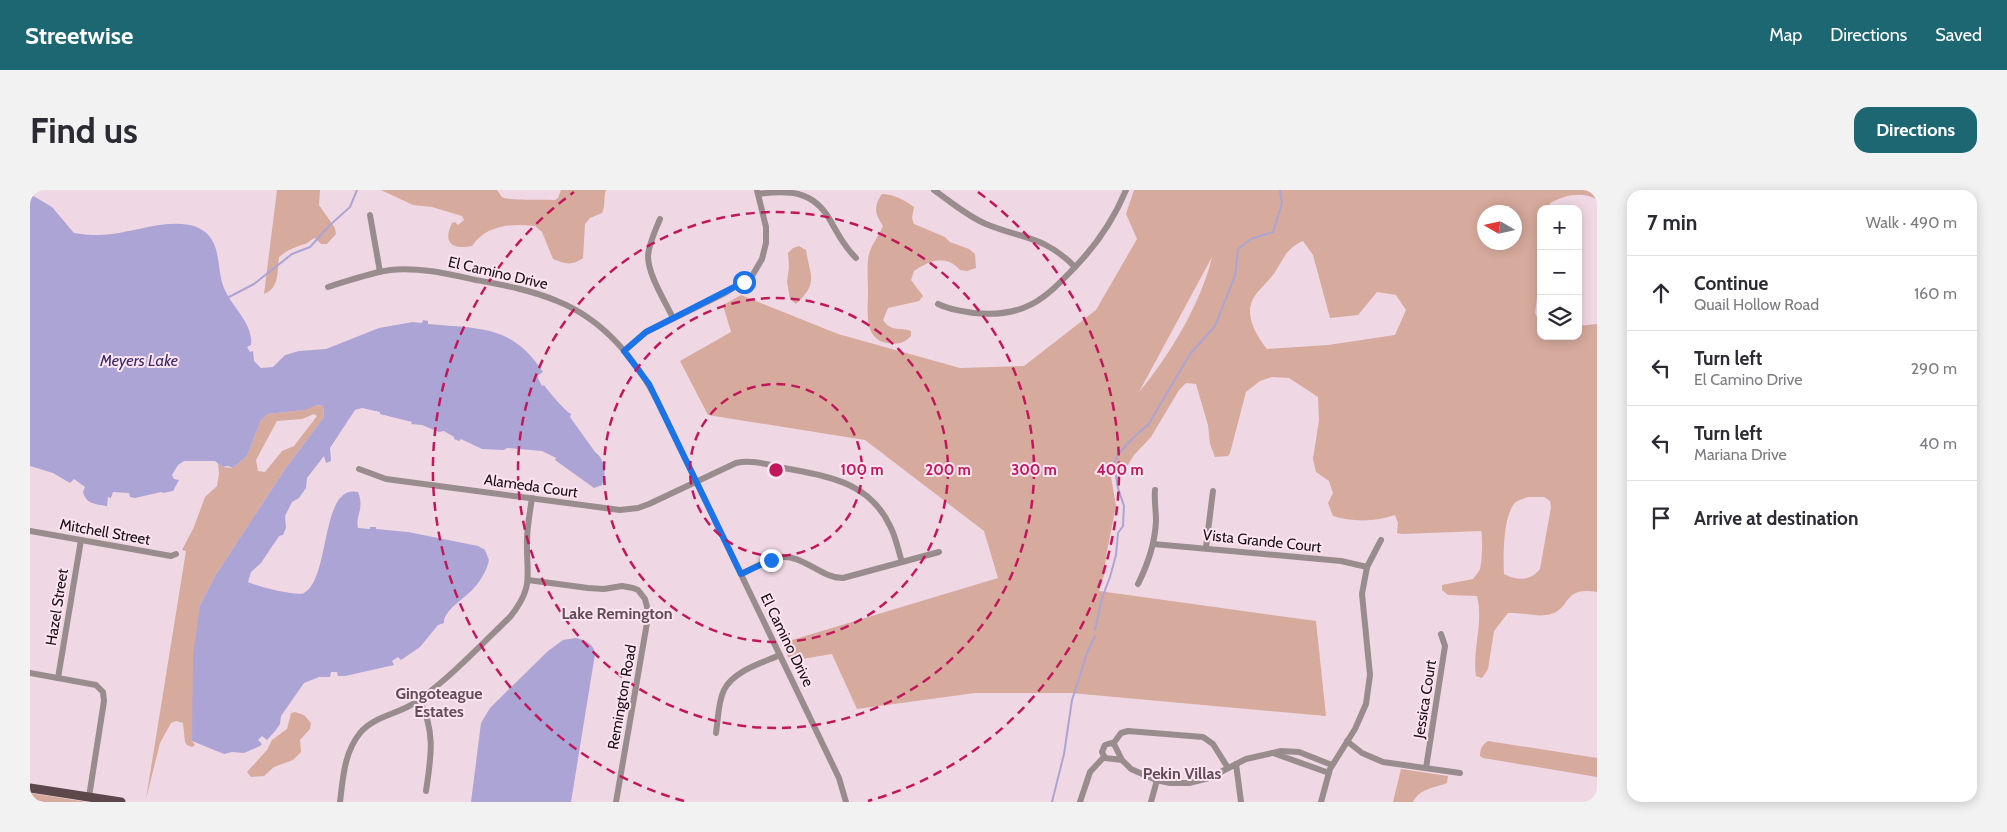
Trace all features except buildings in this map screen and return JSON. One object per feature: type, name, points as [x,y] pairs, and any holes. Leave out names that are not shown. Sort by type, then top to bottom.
[{"type":"main road","points":[[30,788],[121,802]]},
{"type":"street","points":[[934,190],[944,193],[981,222],[1044,244],[1063,256],[1075,267]]},
{"type":"street","points":[[938,304],[956,311],[983,314],[1014,311],[1050,293],[1100,238],[1126,190]]},
{"type":"street","points":[[624,351],[646,332],[739,285],[752,276],[764,254],[766,238],[758,192],[785,191],[799,193],[817,203],[827,214],[842,243],[856,258]]},
{"type":"street","points":[[370,215],[380,272]]},
{"type":"street","points":[[660,219],[650,244],[649,261],[652,274],[672,318]]},
{"type":"street","name":"El Camino Drive","points":[[328,287],[380,272],[404,269],[429,270],[540,294],[584,315],[599,326],[624,351],[649,384],[839,778],[846,802]]},
{"type":"street","name":"Alameda Court","points":[[359,469],[386,479],[610,509],[630,509],[648,504],[736,463],[746,461],[838,479],[859,489],[883,513],[893,533],[902,562]]},
{"type":"street","points":[[1138,584],[1148,562],[1153,544],[1156,521],[1154,502],[1156,490]]},
{"type":"street","points":[[1206,547],[1213,491]]},
{"type":"street","points":[[340,802],[347,756],[359,734],[370,724],[419,700],[510,617],[519,605],[528,580],[526,542],[532,498]]},
{"type":"street","name":"Mitchell Street","points":[[30,531],[171,556],[176,554]]},
{"type":"street","name":"Hazel Street","points":[[58,678],[81,540]]},
{"type":"street","points":[[1321,802],[1328,773],[1358,723],[1366,704],[1370,675],[1362,594],[1367,567],[1381,540]]},
{"type":"street","name":"Vista Grande Court","points":[[1153,544],[1206,547],[1341,561],[1367,567]]},
{"type":"street","points":[[741,574],[779,557],[796,559],[829,576],[838,578],[850,577],[940,552]]},
{"type":"street","name":"Remington Road","points":[[528,580],[588,588],[627,587],[638,590],[648,606],[616,802]]},
{"type":"street","name":"Jessica Court","points":[[1426,768],[1446,646],[1441,634]]},
{"type":"street","points":[[716,733],[723,694],[728,683],[737,675],[780,655]]},
{"type":"street","points":[[30,673],[96,685],[102,689],[104,701],[89,797]]},
{"type":"street","points":[[419,700],[428,718],[432,734],[432,755],[426,791]]},
{"type":"street","points":[[1122,760],[1109,760],[1104,757],[1102,752],[1105,745],[1113,744],[1121,733],[1128,730],[1203,737],[1213,744],[1228,768]]},
{"type":"street","points":[[1347,741],[1372,759],[1460,773]]},
{"type":"street","points":[[1113,744],[1117,747],[1122,760],[1139,773],[1157,780],[1189,783],[1209,778],[1255,756],[1281,750],[1299,752],[1332,765]]},
{"type":"street","points":[[1273,753],[1328,773]]},
{"type":"street","points":[[1080,802],[1090,772],[1104,757]]},
{"type":"street","points":[[1236,764],[1241,802]]},
{"type":"street","points":[[1151,802],[1157,780]]},
{"type":"shaded area","points":[[277,190],[320,190],[319,205],[335,228],[336,234],[327,244],[321,244],[315,238],[279,257],[278,273],[273,288],[264,294]]},
{"type":"shaded area","points":[[381,190],[497,190],[505,198],[555,200],[558,198],[561,190],[606,190],[602,213],[590,218],[585,224],[583,258],[568,263],[553,259],[542,232],[535,226],[509,225],[500,227],[485,234],[472,246],[455,246],[449,240],[449,230],[452,223],[455,222],[458,225],[464,220],[462,216],[432,207],[413,205]]},
{"type":"shaded area","points":[[1134,190],[1597,190],[1597,199],[1585,195],[1573,195],[1561,198],[1550,203],[1550,205],[1537,205],[1537,297],[1535,313],[1537,317],[1537,340],[1582,340],[1582,326],[1597,324],[1597,592],[1578,592],[1569,598],[1562,607],[1551,614],[1508,613],[1494,631],[1488,669],[1482,678],[1476,676],[1475,656],[1479,626],[1477,596],[1448,595],[1442,590],[1442,585],[1473,579],[1478,573],[1482,555],[1481,531],[1402,534],[1397,533],[1398,523],[1395,515],[1380,519],[1364,520],[1333,516],[1328,503],[1333,493],[1329,481],[1316,472],[1313,459],[1319,420],[1318,397],[1289,378],[1272,377],[1260,381],[1246,392],[1230,453],[1228,456],[1215,457],[1210,444],[1208,425],[1196,384],[1186,383],[1179,390],[1151,437],[1134,455],[1123,473],[1110,471],[1116,506],[1104,575],[1099,591],[1316,621],[1326,716],[1071,693],[975,693],[857,709],[832,654],[790,661],[782,643],[998,578],[984,531],[865,440],[708,415],[680,361],[731,332],[723,305],[741,295],[838,334],[960,368],[1024,366],[1096,310],[1137,239],[1126,214]],"holes":[[[1303,241],[1313,255],[1330,318],[1358,315],[1377,292],[1396,295],[1406,310],[1395,335],[1328,345],[1267,349],[1253,326],[1250,312],[1251,305],[1255,296],[1273,275],[1285,255],[1292,247]],[[1212,257],[1201,292],[1183,328],[1173,346],[1139,392]],[[1528,497],[1544,497],[1550,501],[1551,507],[1540,569],[1528,578],[1519,579],[1504,574],[1506,528],[1510,510],[1515,503]]]},
{"type":"shaded area","points":[[882,194],[899,198],[914,207],[912,218],[914,224],[945,237],[950,242],[969,249],[975,254],[976,268],[967,271],[960,270],[955,265],[944,260],[938,260],[914,271],[911,280],[923,296],[919,301],[888,308],[883,320],[892,328],[911,331],[911,336],[898,344],[879,340],[870,330],[868,323],[868,260],[872,247],[883,226],[876,210],[877,203]]},
{"type":"shaded area","points":[[799,246],[806,250],[811,279],[808,290],[796,304],[790,299],[787,282],[788,253],[793,248]]},
{"type":"shaded area","points":[[314,405],[323,406],[324,417],[285,469],[215,576],[200,605],[192,741],[195,745],[192,747],[185,742],[183,723],[176,721],[171,723],[160,743],[146,799],[186,551],[182,550],[194,527],[205,497],[217,486],[218,464],[222,467],[233,468],[247,456],[261,420],[268,414],[303,410]],"holes":[[[314,414],[317,416],[294,446],[282,451],[265,472],[258,471],[256,460],[277,421],[302,419]]]},
{"type":"shaded area","points":[[295,712],[304,715],[311,723],[310,729],[300,740],[301,752],[293,760],[274,767],[264,776],[251,777],[247,772],[267,750],[272,740],[287,729],[291,713]]},
{"type":"shaded area","points":[[1488,741],[1597,758],[1597,777],[1483,758],[1480,756],[1481,749]]},
{"type":"shaded area","points":[[1401,769],[1448,776],[1447,783],[1419,794],[1413,802],[1393,802]]},
{"type":"shaded area","points":[[30,793],[87,802],[30,802]]},
{"type":"water","name":"Meyers Lake","points":[[30,194],[52,207],[74,233],[107,235],[177,224],[190,225],[201,229],[210,237],[216,249],[224,288],[246,322],[251,337],[251,345],[247,347],[250,352],[253,351],[254,361],[261,368],[273,367],[285,355],[299,351],[326,349],[379,328],[413,322],[422,323],[423,320],[428,321],[428,324],[478,329],[506,337],[531,356],[543,372],[537,376],[542,386],[544,385],[571,414],[570,417],[601,459],[605,472],[602,485],[594,488],[555,460],[556,458],[542,451],[507,448],[504,450],[482,449],[461,439],[459,441],[454,439],[454,437],[444,431],[439,432],[422,425],[411,424],[412,422],[380,414],[380,412],[362,408],[355,410],[330,448],[331,461],[326,463],[324,456],[307,478],[306,488],[299,498],[292,502],[285,516],[286,528],[283,535],[279,536],[261,563],[251,572],[248,582],[285,592],[304,593],[313,584],[331,516],[337,502],[346,493],[358,492],[361,503],[357,523],[358,528],[370,529],[370,527],[376,527],[376,529],[408,532],[478,546],[485,550],[489,560],[485,571],[471,592],[447,613],[444,623],[438,625],[420,647],[401,660],[398,657],[392,661],[394,665],[345,676],[338,676],[337,672],[331,672],[330,677],[319,677],[304,683],[281,716],[280,724],[276,730],[267,740],[262,736],[258,740],[262,744],[260,746],[244,753],[232,752],[224,754],[192,741],[193,655],[200,605],[215,576],[285,469],[324,417],[323,406],[317,405],[304,410],[268,414],[261,420],[247,456],[233,468],[228,466],[222,467],[215,461],[184,461],[178,465],[172,475],[174,479],[179,480],[173,491],[135,498],[130,497],[129,493],[113,492],[111,498],[108,497],[107,506],[95,504],[86,499],[83,492],[85,487],[74,479],[70,483],[53,473],[30,466]]},
{"type":"water","points":[[576,638],[588,643],[593,648],[595,654],[571,802],[471,802],[481,723],[490,708],[548,651],[563,640]]},
{"type":"waterway","points":[[229,297],[254,284],[292,254],[310,247],[350,207],[357,190]]},
{"type":"waterway","points":[[1095,630],[1102,598],[1116,555],[1118,533],[1123,526],[1124,506],[1118,488],[1114,464],[1118,454],[1148,425],[1190,354],[1215,326],[1235,276],[1238,249],[1251,239],[1273,232],[1282,203],[1280,190]]},
{"type":"waterway","points":[[1052,802],[1064,754],[1072,700],[1087,653],[1095,636]]},
{"type":"district","name":"Lake Remington","points":[[617,613]]},
{"type":"district","name":"Gingoteague Estates","points":[[439,702]]},
{"type":"district","name":"Pekin Villas","points":[[1182,773]]},
{"type":"route","points":[[744,282],[646,332],[632,342],[624,351],[649,384],[741,574],[771,560]]}]
